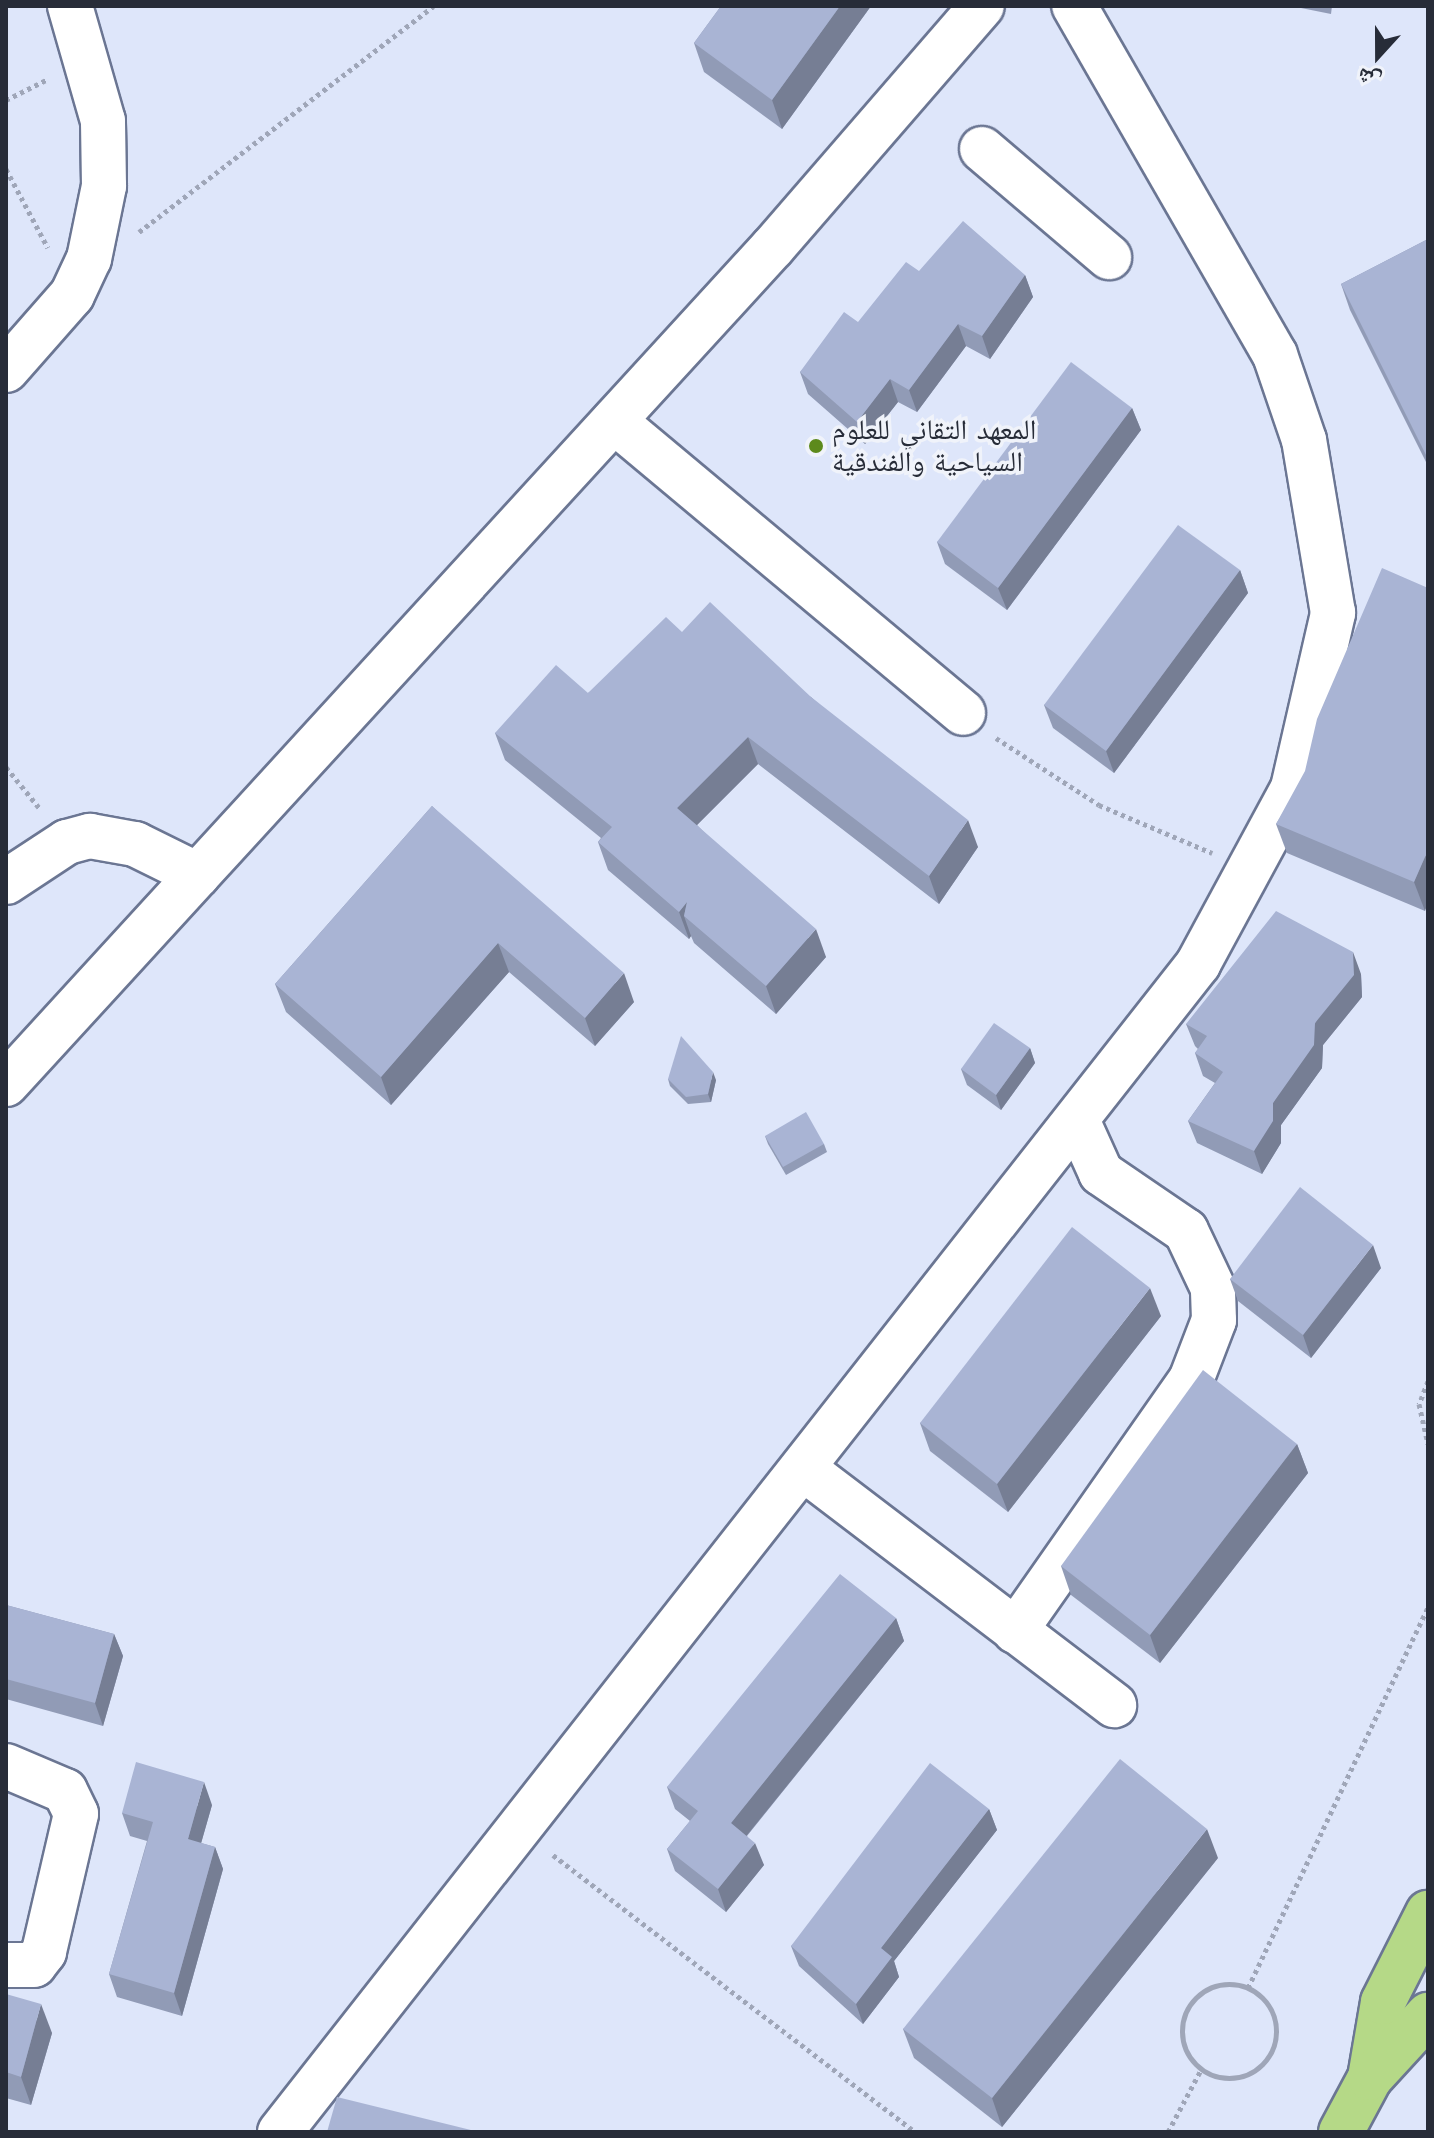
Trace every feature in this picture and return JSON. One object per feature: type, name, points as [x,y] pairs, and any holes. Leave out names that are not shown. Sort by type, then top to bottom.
[{"type":"main road","points":[[1370,2078],[1383,2002],[1428,1913]]},
{"type":"main road","points":[[1341,2132],[1370,2078],[1428,2015]]},
{"type":"street","points":[[6,370],[81,277],[104,186],[103,121],[70,6]]},
{"type":"street","points":[[6,1084],[614,421],[982,6]]},
{"type":"street","points":[[280,2132],[1078,1122],[1198,964],[1255,870],[1293,788],[1333,613],[1324,525],[1275,355],[1074,6]]},
{"type":"street","points":[[982,149],[1109,257]]},
{"type":"street","points":[[614,421],[980,726]]},
{"type":"street","points":[[6,882],[67,842],[113,837],[198,875]]},
{"type":"street","points":[[1015,1631],[1191,1380],[1214,1320],[1209,1273],[1186,1231],[1101,1173],[1078,1122]]},
{"type":"street","points":[[804,1469],[1114,1705]]},
{"type":"street","points":[[6,1766],[65,1791],[76,1814],[44,1952],[25,1968],[6,1965]]},
{"type":"path","points":[[6,169],[81,277],[433,6]]},
{"type":"path","points":[[980,726],[1099,805],[1212,853]]},
{"type":"path","points":[[6,767],[67,842]]},
{"type":"path","points":[[1428,1381],[1419,1404],[1428,1444]]},
{"type":"path","points":[[1248,1988],[1428,1608]]},
{"type":"path","points":[[518,1827],[915,2132]]},
{"type":"path","points":[[1218,1985],[1248,1988],[1277,2024],[1270,2055],[1247,2075],[1201,2070],[1182,2029],[1192,2001],[1218,1985]]},
{"type":"path","points":[[1168,2132],[1201,2070]]},
{"type":"building","points":[[721,6],[840,6],[772,100],[694,43]]},
{"type":"building","points":[[963,221],[1025,275],[982,336],[958,324],[909,390],[890,379],[857,422],[800,372],[844,312],[858,322],[906,262],[919,271]]},
{"type":"building","points":[[1428,239],[1428,459],[1341,284]]},
{"type":"building","points":[[1071,362],[1132,408],[998,588],[937,542]]},
{"type":"building","points":[[1178,525],[1240,570],[1106,751],[1044,705]]},
{"type":"building","points":[[1382,568],[1428,588],[1428,850],[1414,882],[1276,824],[1305,771],[1317,719]]},
{"type":"building","points":[[710,602],[811,697],[968,820],[929,876],[748,737],[677,808],[816,929],[766,986],[684,916],[687,902],[679,912],[598,842],[612,827],[495,733],[556,665],[588,693],[666,617],[682,632]]},
{"type":"building","points":[[432,806],[624,973],[585,1018],[498,943],[381,1077],[275,984]]},
{"type":"building","points":[[1276,911],[1353,952],[1354,975],[1315,1023],[1314,1045],[1273,1103],[1273,1121],[1254,1151],[1188,1121],[1223,1072],[1195,1053],[1207,1036],[1186,1024]]},
{"type":"building","points":[[994,1023],[1030,1048],[996,1095],[961,1069]]},
{"type":"building","points":[[681,1036],[713,1072],[708,1094],[686,1097],[668,1079]]},
{"type":"building","points":[[806,1112],[824,1144],[783,1167],[765,1136]]},
{"type":"building","points":[[1300,1187],[1373,1245],[1303,1335],[1230,1279]]},
{"type":"building","points":[[1072,1227],[1150,1288],[997,1484],[920,1423]]},
{"type":"building","points":[[1203,1370],[1297,1444],[1150,1635],[1061,1566]]},
{"type":"building","points":[[840,1574],[896,1618],[731,1823],[755,1843],[718,1889],[667,1849],[698,1811],[667,1787]]},
{"type":"building","points":[[6,1605],[114,1634],[95,1703],[6,1679]]},
{"type":"building","points":[[1120,1759],[1207,1829],[992,2098],[903,2029]]},
{"type":"building","points":[[136,1762],[204,1782],[188,1839],[215,1847],[174,1993],[109,1974],[153,1822],[122,1813]]},
{"type":"building","points":[[930,1763],[989,1809],[881,1948],[892,1957],[856,2004],[791,1946]]},
{"type":"building","points":[[6,1994],[41,2004],[21,2077],[6,2072]]},
{"type":"building","points":[[337,2097],[479,2132],[327,2132]]},
{"type":"place","name":"المعهد التقاني للعلوم السياحية والفندقية","points":[[816,446]]}]
